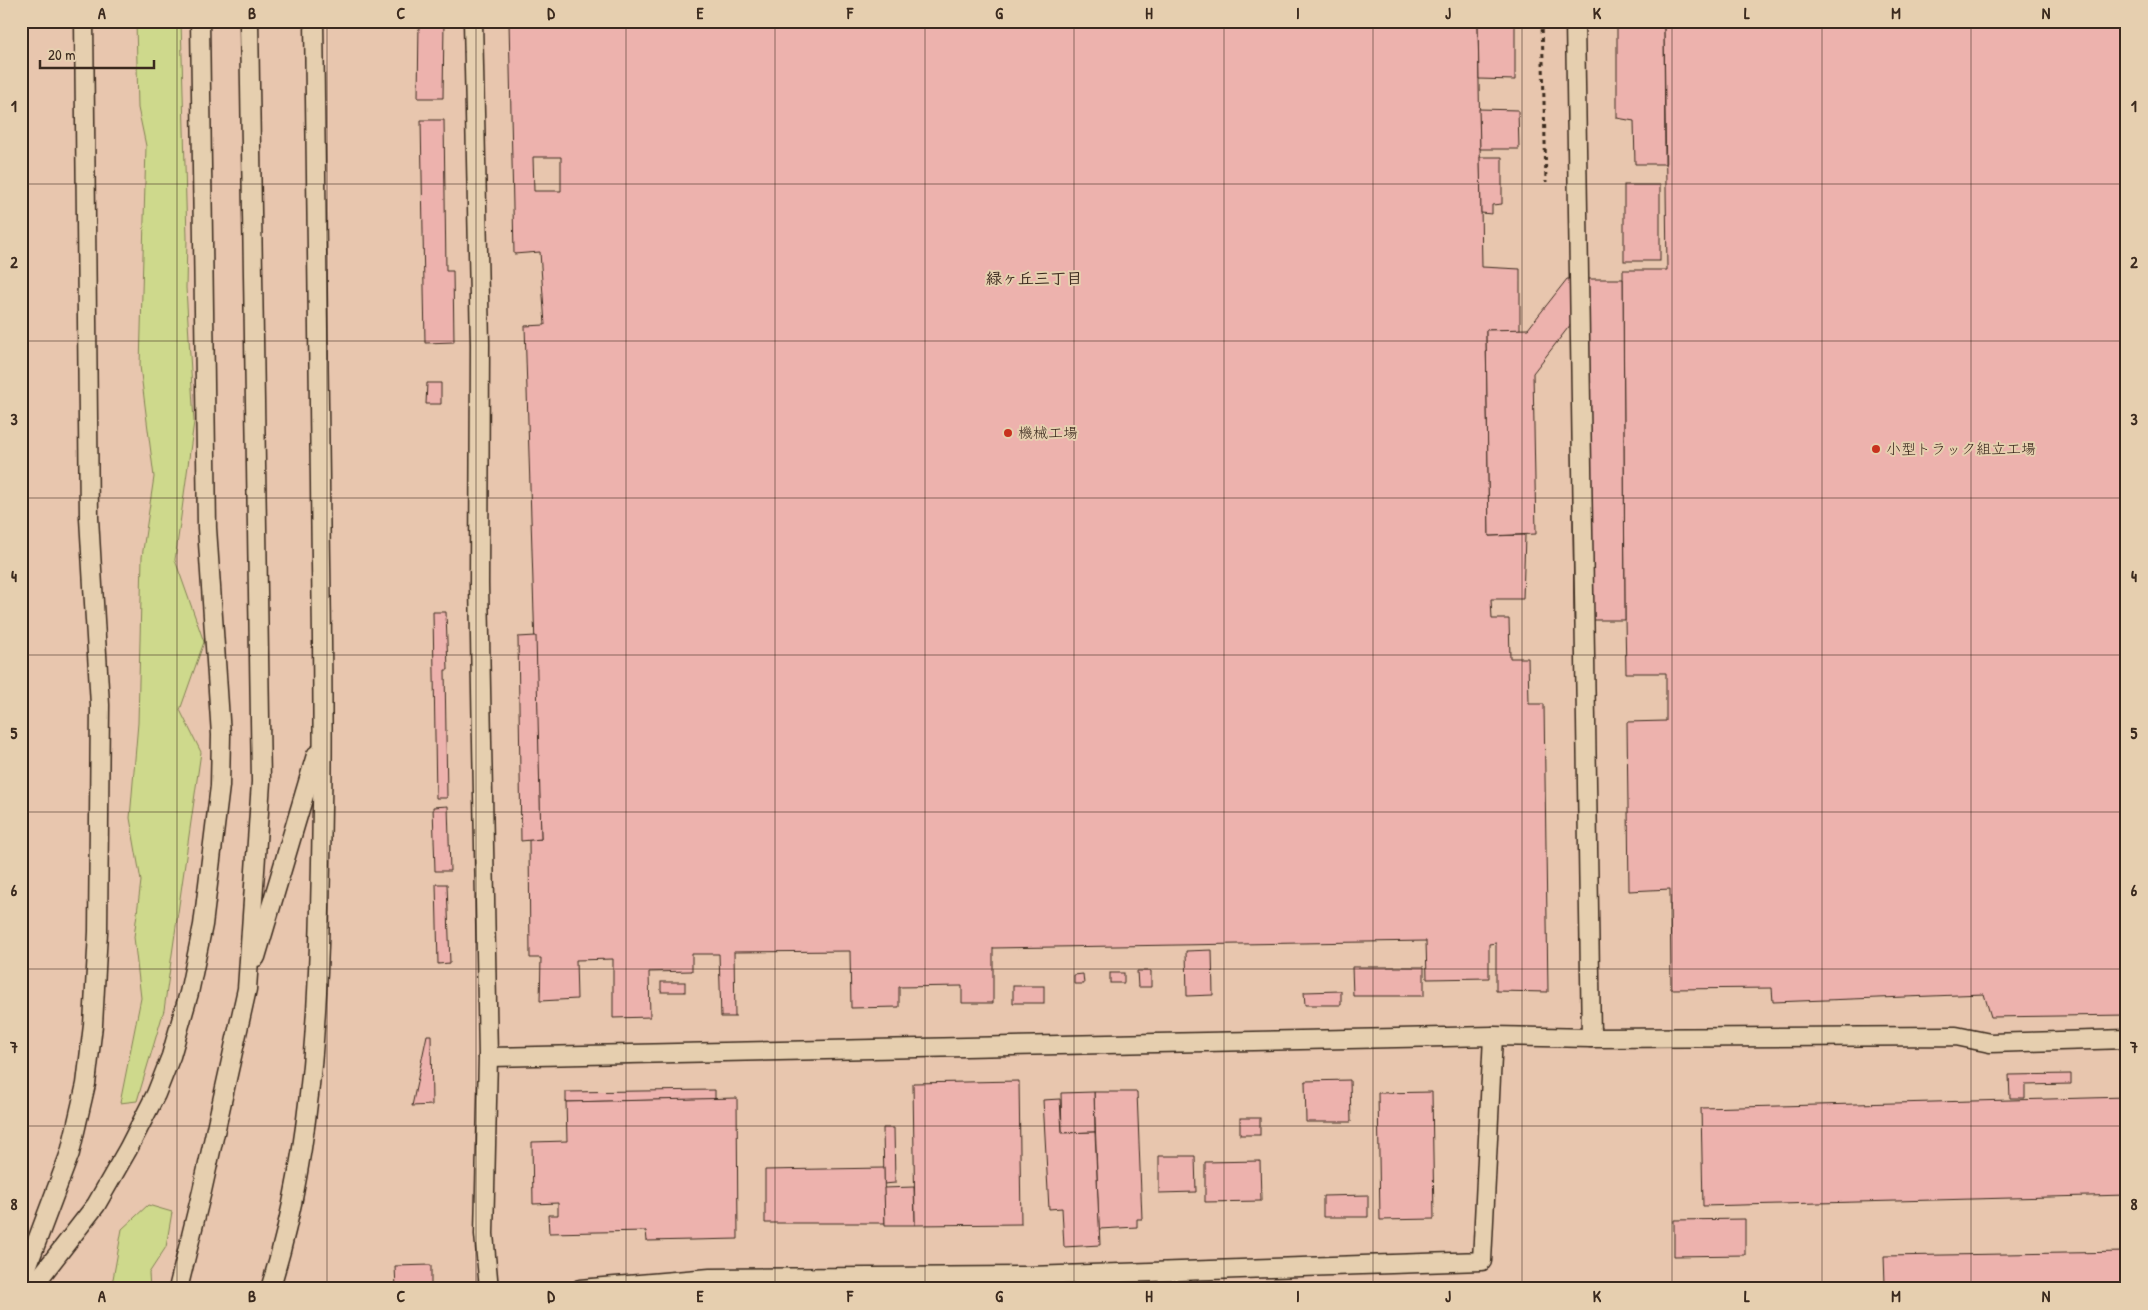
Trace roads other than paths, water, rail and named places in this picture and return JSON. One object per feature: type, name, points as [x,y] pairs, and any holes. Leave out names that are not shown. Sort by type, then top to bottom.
[{"type":"lane","points":[[21,1283],[70,1153],[86,1084],[93,1025],[97,942],[100,705],[89,518],[84,21]]},
{"type":"lane","points":[[31,1289],[96,1205],[128,1149],[156,1094],[171,1056],[189,993],[203,925],[220,786],[221,735],[207,528],[200,21]]},
{"type":"lane","points":[[247,989],[261,782],[249,21]]},
{"type":"lane","points":[[270,1289],[295,1191],[314,1051],[319,968],[323,731],[314,21]]},
{"type":"lane","points":[[473,21],[480,344],[480,584],[488,1057],[484,1234],[489,1289]]},
{"type":"lane","points":[[1575,21],[1591,1038]]},
{"type":"lane","points":[[178,1289],[247,989],[323,731]]},
{"type":"lane","points":[[488,1057],[1493,1036],[1591,1038],[1956,1036],[1990,1043],[2127,1039]]},
{"type":"lane","points":[[580,1289],[710,1278],[1030,1276],[1482,1261],[1493,1036]]},
{"type":"place","name":"機械工場","points":[[1008,433]]},
{"type":"place","name":"小型トラック組立工場","points":[[1876,449]]},
{"type":"district","name":"緑ヶ丘三丁目","points":[[1034,278]]}]
